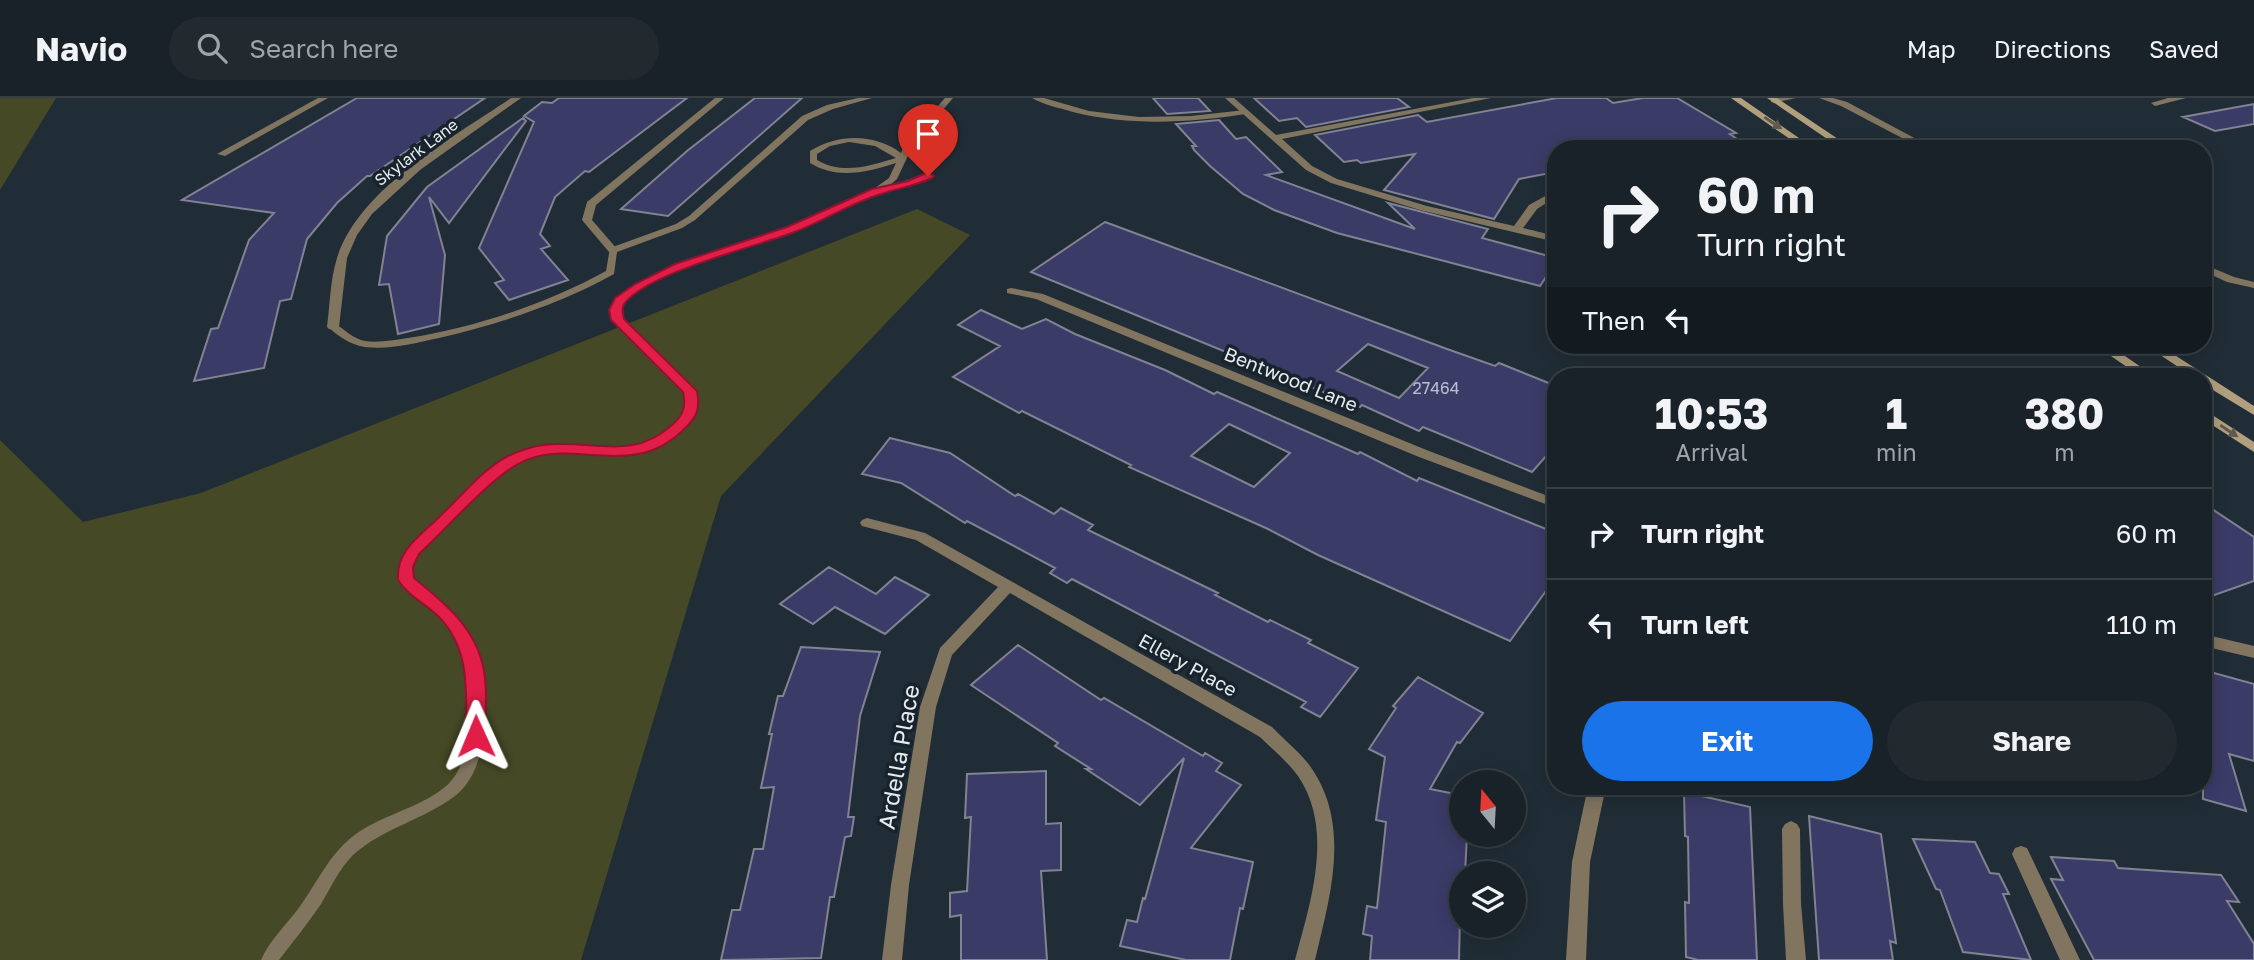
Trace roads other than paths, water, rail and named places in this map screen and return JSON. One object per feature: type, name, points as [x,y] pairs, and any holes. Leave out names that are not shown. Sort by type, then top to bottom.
[{"type":"main road","points":[[1735,98],[1798,140]]},
{"type":"main road","points":[[1772,99],[1835,140]]},
{"type":"main road","points":[[2115,354],[2136,368]]},
{"type":"main road","points":[[2165,354],[2188,368]]},
{"type":"main road","points":[[2212,384],[2254,411]]},
{"type":"main road","points":[[2212,420],[2254,448]]},
{"type":"street","points":[[222,154],[324,98]]},
{"type":"street","name":"Skylark Lane","points":[[333,327],[343,255],[367,211],[402,179],[517,98]]},
{"type":"street","points":[[613,250],[587,220],[592,204],[614,183],[720,98]]},
{"type":"street","points":[[1229,98],[1309,168],[1334,181],[1424,208],[1547,237]]},
{"type":"street","points":[[1274,138],[1487,98]]},
{"type":"street","points":[[1772,99],[1792,98]]},
{"type":"street","points":[[1823,98],[1844,104],[1914,140]]},
{"type":"street","points":[[2155,103],[2182,98]]},
{"type":"street","points":[[1517,229],[1533,207],[1547,198]]},
{"type":"street","points":[[2212,271],[2231,280],[2254,285]]},
{"type":"street","name":"Bentwood Lane","points":[[1011,291],[1039,296],[1424,454],[1547,501]]},
{"type":"street","name":"Ellery Place","points":[[867,523],[920,536],[1266,732],[1307,774],[1324,813],[1327,869],[1305,960]]},
{"type":"street","name":"Ardella Place","points":[[891,960],[928,707],[945,652],[1007,587]]},
{"type":"street","points":[[2212,642],[2254,652]]},
{"type":"street","points":[[1576,960],[1581,862],[1595,795]]},
{"type":"street","points":[[1791,828],[1796,960]]},
{"type":"street","points":[[2021,854],[2070,960]]},
{"type":"lane","points":[[333,327],[363,344],[385,346],[505,317],[595,283],[611,272],[613,250],[679,226],[692,218],[804,118],[830,107],[868,98]]},
{"type":"lane","points":[[876,191],[892,178],[909,144],[949,98]]},
{"type":"lane","points":[[1036,98],[1099,117],[1136,121],[1168,122],[1245,112]]},
{"type":"lane","points":[[849,140],[872,141],[888,146],[902,159],[859,170],[837,171],[822,169],[813,161],[813,153],[828,144],[849,140]]},
{"type":"lane","points":[[269,960],[313,902],[344,852],[378,827],[453,790],[469,768],[476,736],[475,670],[464,638],[445,612],[406,580],[405,567],[412,551],[496,472],[513,460],[545,449],[621,453],[639,450],[671,434],[688,418],[693,405],[690,391],[618,320],[615,310],[619,301],[640,286],[679,266],[791,230],[876,191],[928,176]]}]
